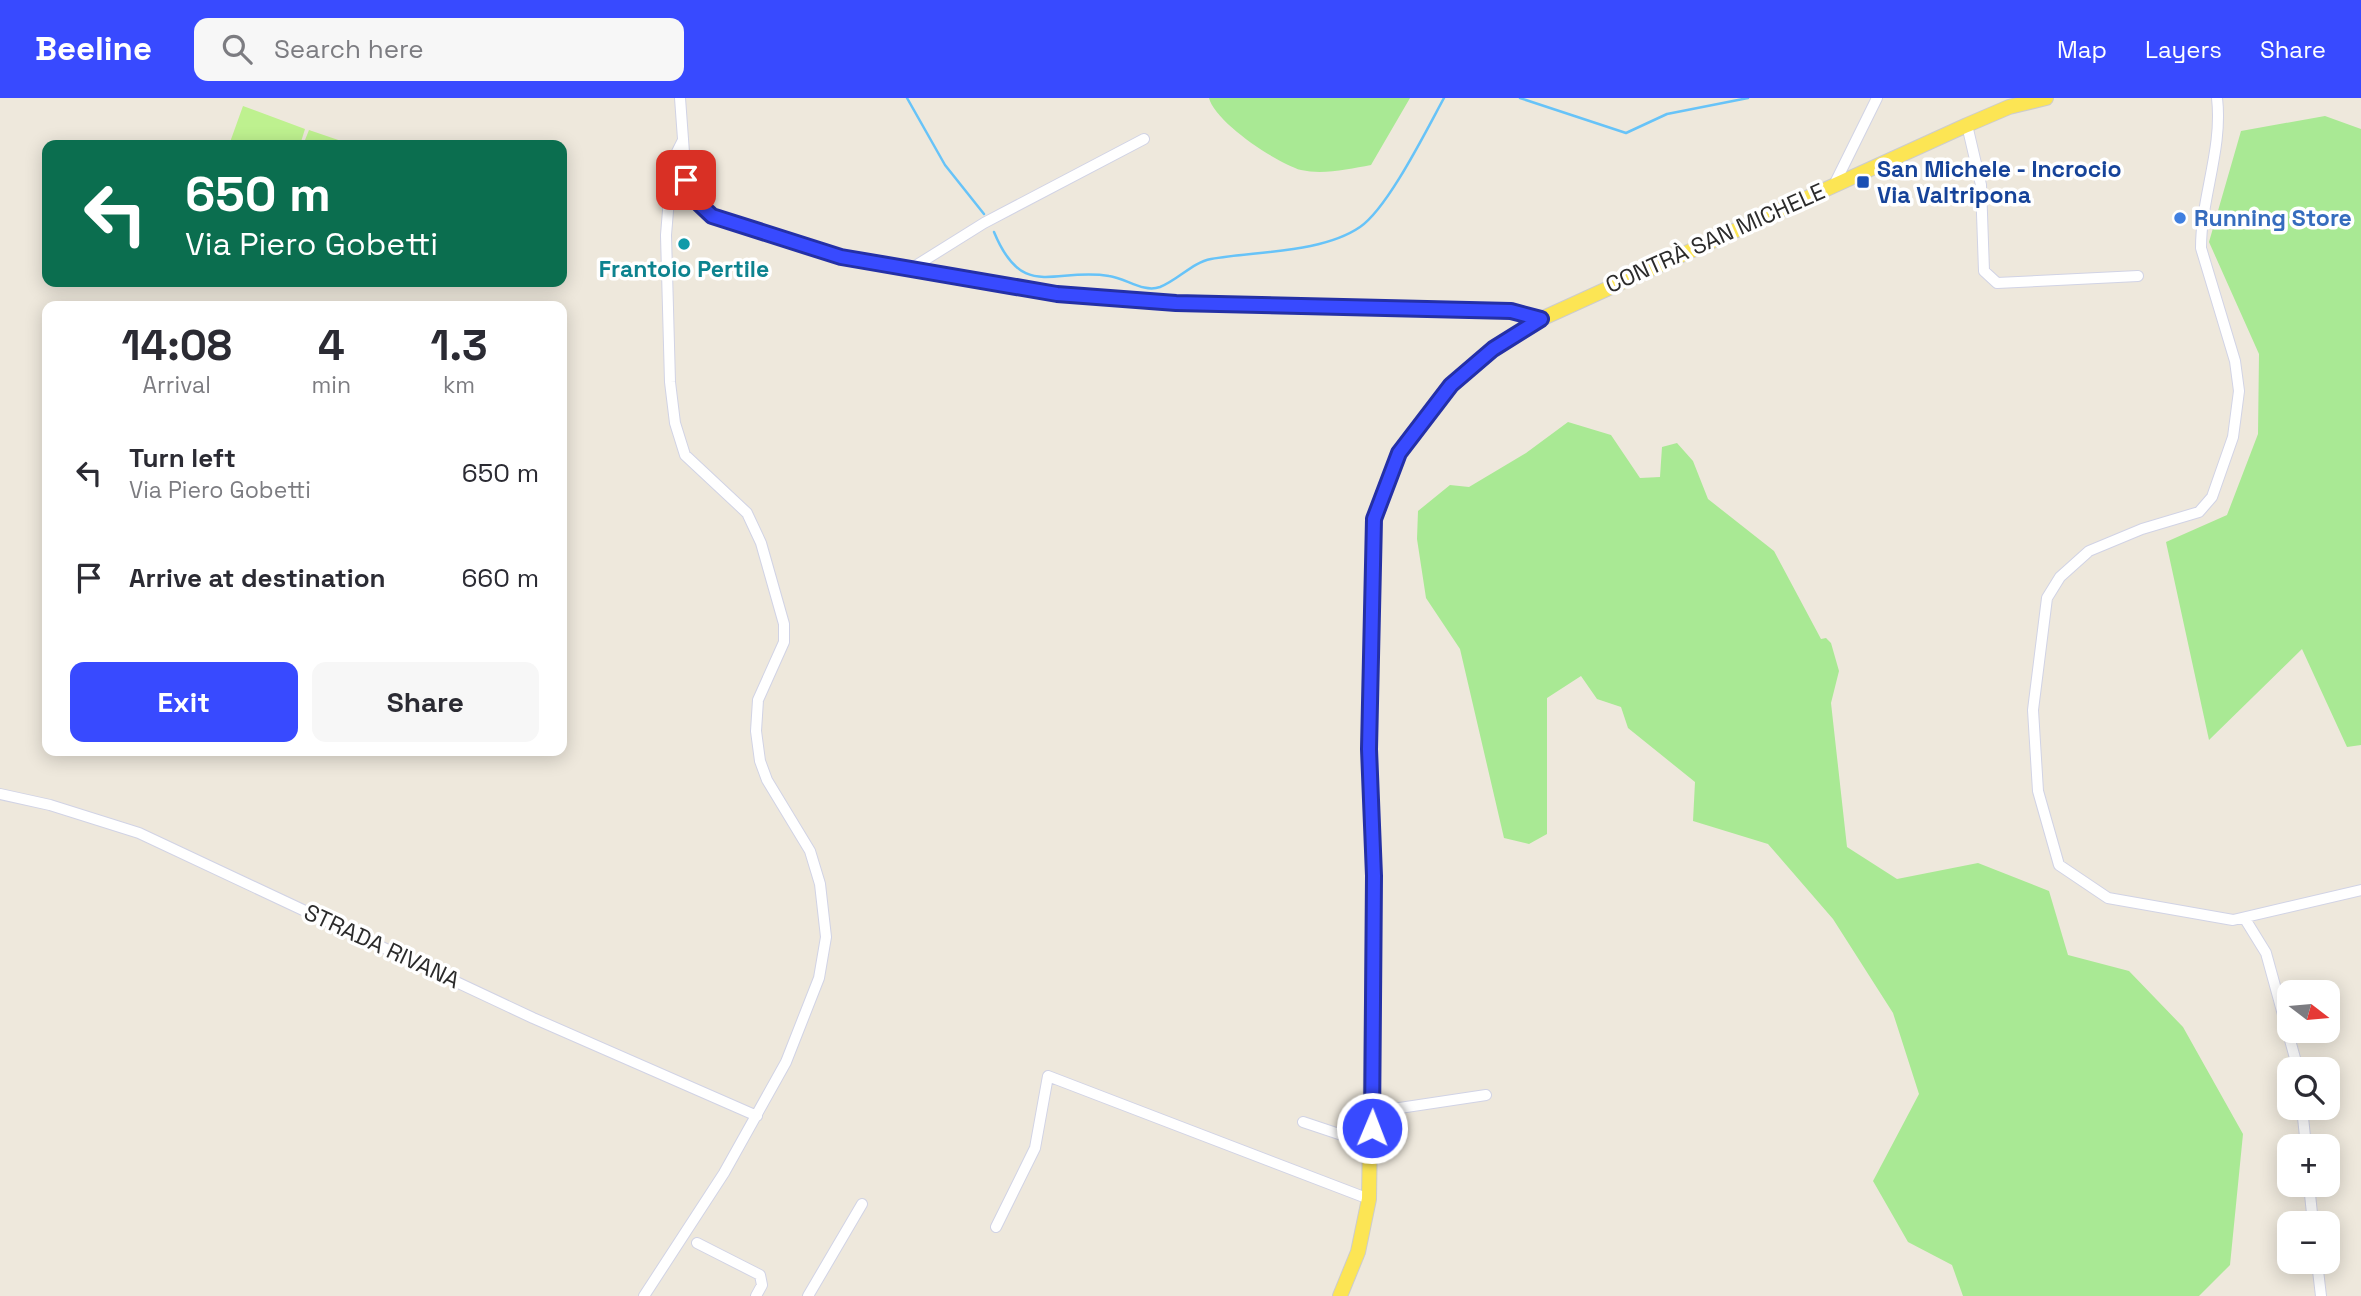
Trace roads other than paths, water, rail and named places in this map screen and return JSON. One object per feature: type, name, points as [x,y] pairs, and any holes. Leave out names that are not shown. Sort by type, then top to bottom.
[{"type":"main road","name":"CONTRÀ SAN MICHELE","points":[[1340,1296],[1358,1252],[1369,1199],[1373,1112],[1374,876],[1369,749],[1374,519],[1399,453],[1451,385],[1493,349],[1541,319],[1966,125],[2009,107],[2046,98]]},
{"type":"street","points":[[680,98],[686,180],[693,198],[712,216],[841,257],[1081,296],[1176,303],[1511,311],[1541,319]]},
{"type":"street","points":[[1835,183],[1877,98]]},
{"type":"street","points":[[2217,98],[2217,144],[2201,229],[2201,248],[2235,361],[2239,391],[2233,437],[2212,497],[2199,512],[2142,529],[2089,551],[2060,577],[2047,598],[2033,710],[2038,791],[2059,865],[2108,898],[2170,911],[2245,919],[2361,890]]},
{"type":"street","points":[[1966,125],[1981,186],[1982,252],[1984,271],[1989,278],[1997,283],[2138,275]]},
{"type":"street","points":[[912,268],[984,223],[1144,139]]},
{"type":"street","points":[[644,1296],[757,1116],[786,1062],[824,959],[825,915],[810,850],[767,780],[760,761],[756,731],[758,700],[784,642],[784,624],[761,544],[747,513],[685,455],[675,423],[670,382],[666,236],[672,162],[683,140]]},
{"type":"street","name":"STRADA RIVANA","points":[[0,794],[50,805],[139,834],[533,1018],[757,1116]]},
{"type":"street","points":[[2245,919],[2266,953],[2295,1057]]},
{"type":"street","points":[[996,1227],[1035,1148],[1048,1076],[1369,1199]]},
{"type":"street","points":[[1373,1112],[1486,1095]]},
{"type":"street","points":[[1303,1122],[1371,1145]]},
{"type":"street","points":[[808,1296],[862,1204]]},
{"type":"street","points":[[697,1243],[760,1275],[762,1285],[756,1296]]},
{"type":"street","points":[[2318,1274],[2321,1296]]},
{"type":"waterway","points":[[907,98],[945,165],[984,214]]},
{"type":"waterway","points":[[994,232],[1005,254],[1016,267],[1029,274],[1042,277],[1089,274],[1109,276],[1147,288],[1167,284],[1211,259],[1288,250],[1327,242],[1360,227],[1383,203],[1444,98]]},
{"type":"waterway","points":[[1520,98],[1626,133],[1667,114],[1748,98]]},
{"type":"place","name":"San Michele - Incrocio Via Valtripona","points":[[1863,182]]},
{"type":"place","name":"Running Store","points":[[2180,218]]},
{"type":"place","name":"Frantoio Pertile","points":[[684,244]]}]
